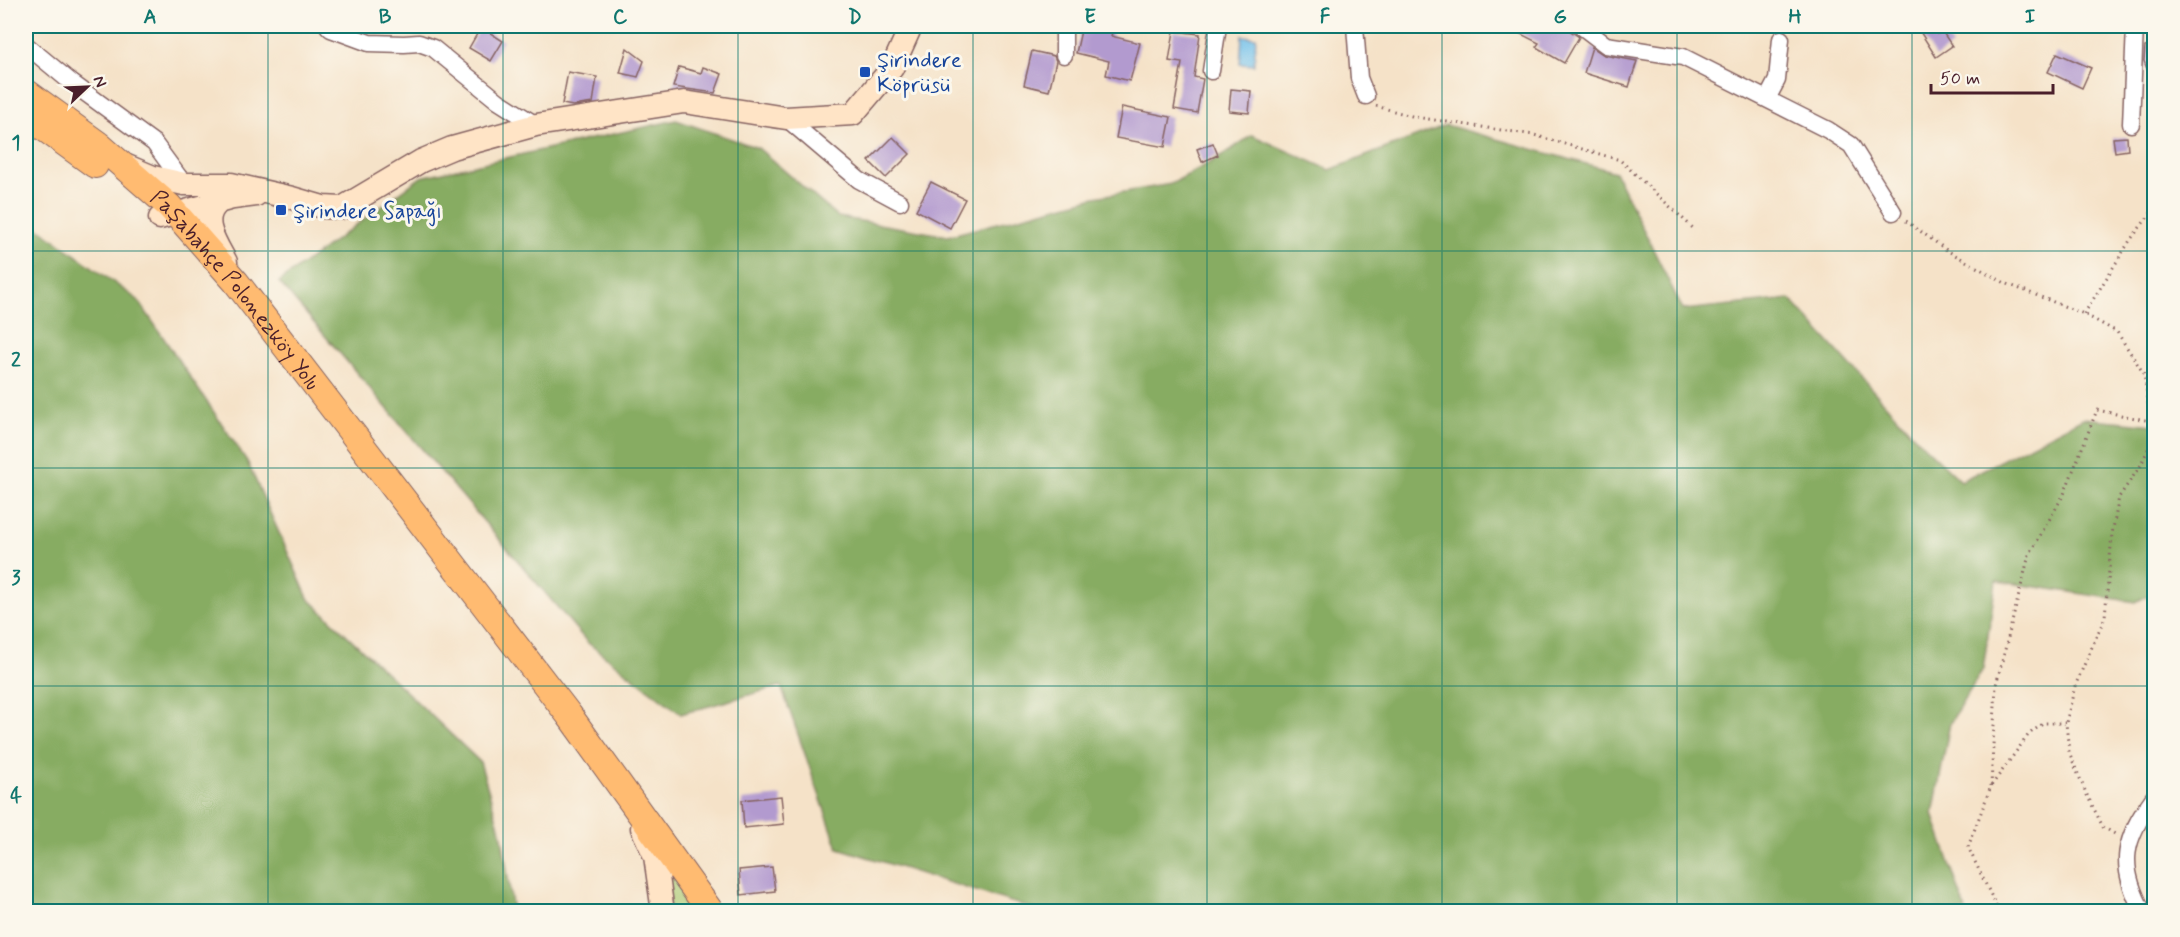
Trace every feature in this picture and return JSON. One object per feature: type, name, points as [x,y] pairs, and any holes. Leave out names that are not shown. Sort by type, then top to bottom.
[{"type":"main road","name":"Paşabahçe Polonezköy Yolu","points":[[26,92],[122,164],[236,282],[569,715],[711,912]]},
{"type":"main road","name":"Paşabahçe Polonezköy Yolu","points":[[26,115],[168,212],[225,289],[312,399],[416,516]]},
{"type":"main road","name":"Paşabahçe Polonezköy Yolu","points":[[569,715],[672,836],[728,912]]},
{"type":"street","points":[[122,164],[153,177],[184,184],[231,184],[323,207],[342,208],[421,160],[452,148],[536,125],[684,102],[786,118],[853,114],[892,68],[911,26]]},
{"type":"street","points":[[1064,26],[1064,55]]},
{"type":"street","points":[[1211,71],[1218,26]]},
{"type":"street","points":[[1354,26],[1359,78],[1366,96]]},
{"type":"street","points":[[1581,26],[1606,45],[1683,57],[1828,130],[1851,145],[1893,212]]},
{"type":"street","points":[[2131,124],[2135,26]]},
{"type":"street","points":[[331,27],[369,43],[419,43],[433,48],[498,100],[536,125]]},
{"type":"street","points":[[1767,99],[1777,80],[1781,39]]},
{"type":"street","points":[[26,45],[72,83],[154,143],[184,184]]},
{"type":"street","points":[[786,118],[859,180],[900,202]]},
{"type":"street","points":[[168,212],[184,184]]},
{"type":"street","points":[[168,212],[217,204],[233,198],[273,193]]},
{"type":"street","points":[[217,204],[212,208],[209,221],[211,234],[236,282]]},
{"type":"street","points":[[620,784],[655,856],[663,912]]},
{"type":"street","points":[[2143,912],[2127,874],[2127,849],[2137,821],[2154,797]]},
{"type":"path","points":[[1366,96],[1376,106],[1415,117],[1534,135],[1620,160],[1694,229]]},
{"type":"path","points":[[2084,314],[2131,239],[2154,209]]},
{"type":"path","points":[[1893,212],[1948,251],[2005,283],[2084,314],[2117,332],[2144,374],[2153,438],[2141,465],[2119,497],[2112,534],[2105,617],[2075,686],[2066,723],[2069,752],[2103,827],[2129,843]]},
{"type":"path","points":[[1999,912],[1968,847],[1990,786],[1996,685],[2029,555],[2064,494],[2097,410],[2150,421]]},
{"type":"path","points":[[1990,786],[2029,734],[2044,723],[2066,723]]},
{"type":"green space","points":[[676,120],[758,148],[838,217],[948,236],[1095,197],[1171,184],[1220,157],[1252,135],[1330,170],[1446,125],[1615,172],[1683,310],[1790,299],[1917,439],[1961,481],[2083,418],[2154,425],[2154,592],[2136,602],[1996,581],[1983,669],[1950,723],[1933,814],[1966,911],[1040,911],[838,848],[781,686],[681,714],[588,643],[279,282],[421,177]]},
{"type":"green space","points":[[26,219],[138,300],[247,461],[308,598],[480,762],[502,837],[513,911],[26,911]]},
{"type":"green space","points":[[668,871],[699,911],[669,911]]},
{"type":"water","points":[[1242,36],[1256,37],[1254,65],[1240,64]]},
{"type":"building","points":[[1082,26],[1114,26],[1111,36],[1140,43],[1130,81],[1106,75],[1109,61],[1076,53]]},
{"type":"building","points":[[1505,26],[1563,26],[1579,37],[1564,63],[1536,47],[1539,43]]},
{"type":"building","points":[[1932,26],[1937,34],[1942,31],[1952,46],[1936,57],[1919,30]]},
{"type":"building","points":[[481,27],[503,41],[491,61],[469,48]]},
{"type":"building","points":[[1174,31],[1200,34],[1194,77],[1203,79],[1197,113],[1174,109],[1182,63],[1169,61]]},
{"type":"building","points":[[2154,44],[2153,85],[2144,61],[2145,47]]},
{"type":"building","points":[[1592,47],[1604,55],[1637,61],[1629,87],[1584,73]]},
{"type":"building","points":[[627,48],[644,61],[638,77],[620,73]]},
{"type":"building","points":[[1032,51],[1054,56],[1056,61],[1049,91],[1024,85]]},
{"type":"building","points":[[2057,53],[2091,68],[2082,88],[2048,72]]},
{"type":"building","points":[[679,67],[701,73],[703,67],[722,74],[715,93],[673,87]]},
{"type":"building","points":[[568,72],[597,77],[593,103],[573,106],[562,104]]},
{"type":"building","points":[[1231,89],[1251,91],[1249,113],[1229,111]]},
{"type":"building","points":[[1122,107],[1171,117],[1165,147],[1116,138]]},
{"type":"building","points":[[893,137],[910,154],[886,178],[869,161]]},
{"type":"building","points":[[2127,137],[2128,150],[2115,152],[2113,138]]},
{"type":"building","points":[[1213,143],[1218,155],[1202,162],[1197,149]]},
{"type":"building","points":[[931,182],[965,199],[950,228],[916,210]]},
{"type":"building","points":[[781,796],[784,824],[744,828],[742,800]]},
{"type":"building","points":[[772,867],[775,891],[741,895],[739,870]]},
{"type":"place","name":"Şirindere Köprüsü","points":[[865,72]]},
{"type":"place","name":"Şirindere Sapağı","points":[[281,210]]}]
